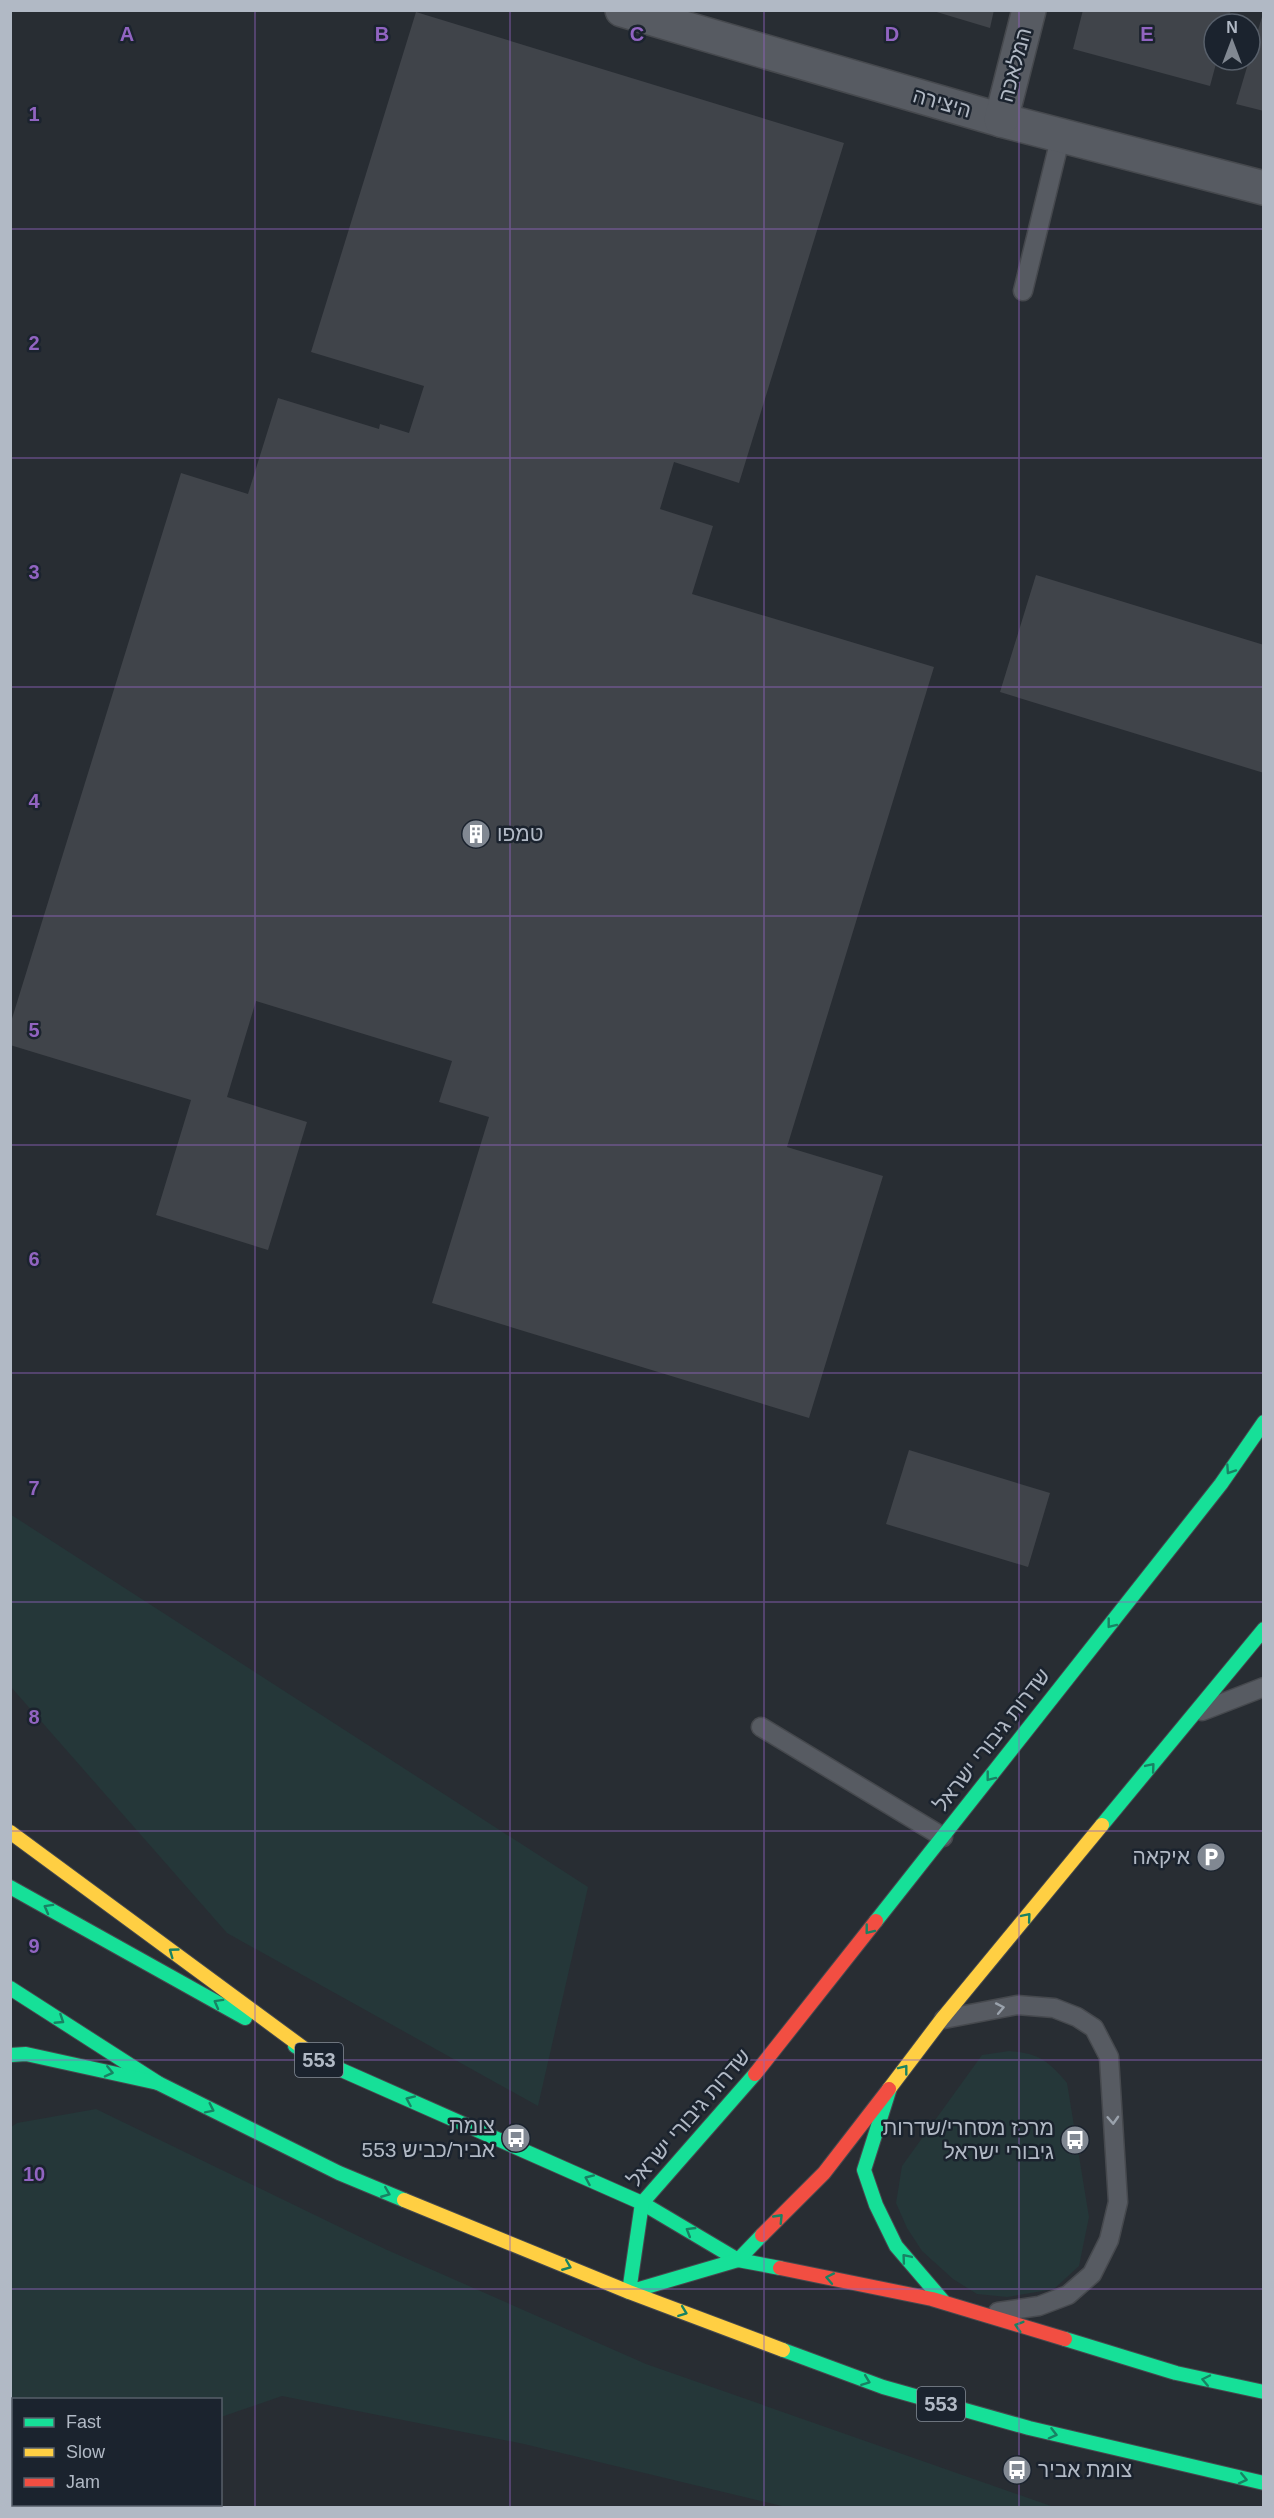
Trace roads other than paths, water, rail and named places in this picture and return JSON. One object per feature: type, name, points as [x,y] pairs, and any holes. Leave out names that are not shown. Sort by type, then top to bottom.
[{"type":"main road","name":"שדרות גיבורי ישראל","points":[[629,2292],[642,2203],[762,2066],[1221,1484],[1263,1422]]},
{"type":"main road","points":[[629,2292],[738,2260],[824,2173],[942,2019],[1263,1629]]},
{"type":"main road","points":[[10,1832],[321,2061]]},
{"type":"main road","name":"553","points":[[10,1887],[321,2061],[642,2203],[738,2260],[944,2302],[1176,2373],[1263,2392]]},
{"type":"main road","name":"553","points":[[10,1988],[158,2083],[339,2173],[629,2292],[883,2387],[1029,2428],[1263,2483]]},
{"type":"main road","points":[[10,2055],[26,2054],[158,2083]]},
{"type":"main road","points":[[890,2088],[864,2170],[876,2205],[896,2246],[944,2302]]},
{"type":"street","name":"היצירה","points":[[622,10],[1001,120],[1263,188]]},
{"type":"street","name":"המלאכה","points":[[1001,120],[1029,10]]},
{"type":"lane","points":[[1023,291],[1061,135]]},
{"type":"lane","points":[[1195,1714],[1263,1687]]},
{"type":"lane","points":[[760,1727],[943,1837]]},
{"type":"lane","points":[[942,2019],[1017,2005],[1054,2008],[1077,2017],[1094,2028],[1109,2057],[1118,2202],[1109,2240],[1092,2274],[1068,2295],[1039,2306],[981,2314]]},
{"type":"place","name":"טמפו","points":[[476,834]]},
{"type":"place","name":"איקאה","points":[[1211,1857]]},
{"type":"place","name":"צומת אביר/כביש 553","points":[[516,2138]]},
{"type":"place","name":"מרכז מסחרי/שדרות גיבורי ישראל","points":[[1075,2140]]},
{"type":"place","name":"צומת אביר","points":[[1017,2470]]}]
